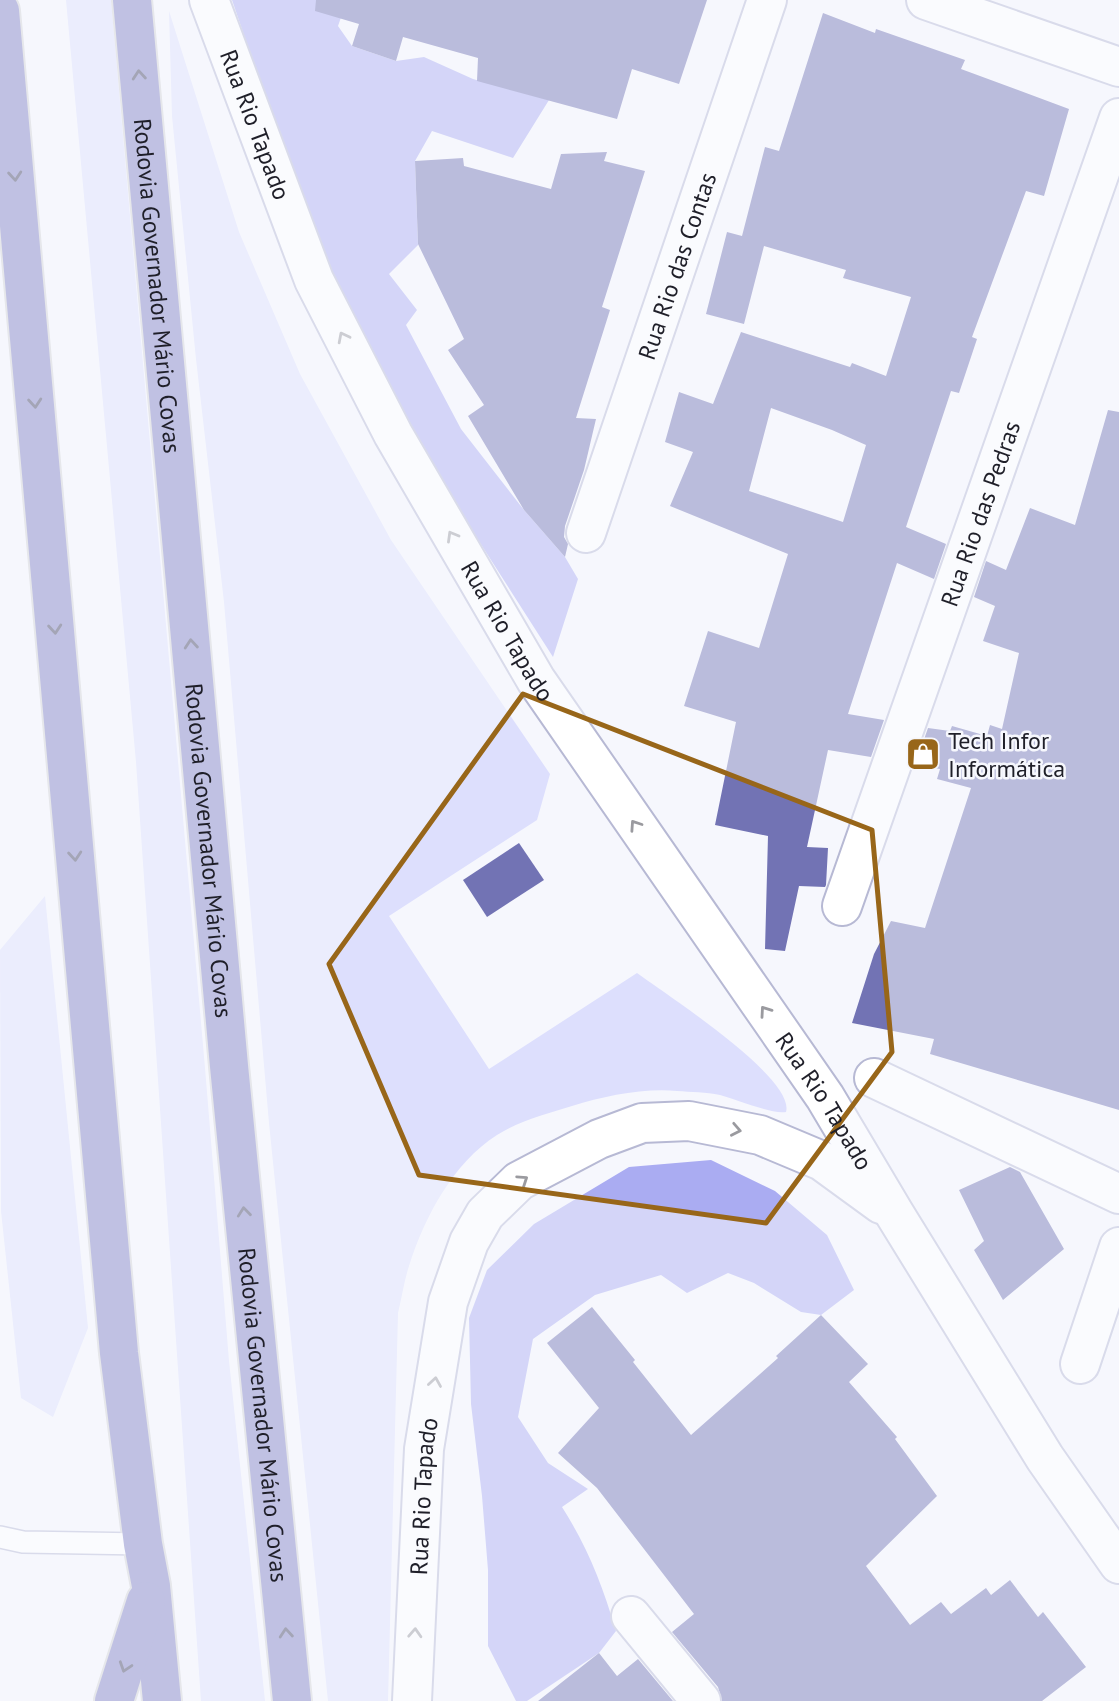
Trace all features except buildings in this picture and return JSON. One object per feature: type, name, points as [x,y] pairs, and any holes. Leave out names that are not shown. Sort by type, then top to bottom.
[{"type":"highway","name":"Rodovia Governador Mário Covas","points":[[132,0],[229,1066],[292,1701]]},
{"type":"highway","points":[[0,11],[119,1353],[143,1544],[151,1586],[162,1701]]},
{"type":"highway","points":[[114,1701],[151,1586]]},
{"type":"main road","name":"Rua Rio Tapado","points":[[209,0],[314,280],[393,434],[536,680],[825,1097],[1045,1458],[1119,1564]]},
{"type":"main road","name":"Rua Rio das Contas","points":[[586,533],[767,0]]},
{"type":"main road","points":[[926,0],[1119,67]]},
{"type":"main road","name":"Rua Rio das Pedras","points":[[842,906],[1119,118]]},
{"type":"main road","points":[[874,1079],[1119,1194]]},
{"type":"main road","name":"Rua Rio Tapado","points":[[412,1701],[424,1449],[448,1301],[470,1242],[485,1214],[519,1181],[599,1139],[642,1124],[689,1121],[760,1135],[822,1161],[894,1213]]},
{"type":"main road","points":[[1080,1364],[1119,1247]]},
{"type":"main road","points":[[631,1616],[701,1701]]},
{"type":"lane","points":[[0,1537],[23,1542],[143,1544]]},
{"type":"highlighted area","points":[[523,694],[872,830],[892,1052],[766,1223],[419,1175],[329,964]]},
{"type":"shaded area","points":[[66,0],[111,0],[229,1361],[265,1701],[201,1701],[136,762]]},
{"type":"shaded area","points":[[232,0],[347,0],[338,26],[352,46],[396,61],[424,57],[473,79],[549,100],[513,158],[432,131],[415,161],[418,245],[389,274],[417,310],[406,325],[461,429],[524,510],[565,557],[578,579],[553,657],[466,521],[376,363],[301,216],[269,139],[248,47]]},
{"type":"shaded area","points":[[169,11],[239,232],[300,374],[391,540],[550,774],[537,820],[389,916],[489,1069],[637,973],[699,1017],[750,1058],[784,1097],[786,1112],[772,1111],[720,1095],[698,1092],[664,1090],[598,1099],[534,1118],[497,1135],[467,1161],[442,1193],[415,1248],[398,1313],[388,1701],[328,1701],[269,1123],[224,602],[172,116]]},
{"type":"shaded area","points":[[45,896],[88,1328],[53,1417],[21,1398],[1,1211],[0,950]]},
{"type":"shaded area","points":[[711,1160],[775,1191],[827,1235],[854,1290],[821,1315],[801,1312],[754,1283],[728,1273],[687,1293],[661,1275],[595,1295],[533,1339],[518,1417],[548,1463],[588,1489],[562,1507],[594,1567],[616,1631],[599,1653],[527,1701],[516,1701],[488,1646],[488,1570],[471,1404],[469,1318],[487,1270],[534,1224],[629,1167]]},
{"type":"place","name":"Tech Infor Informática","points":[[923,754]]}]
